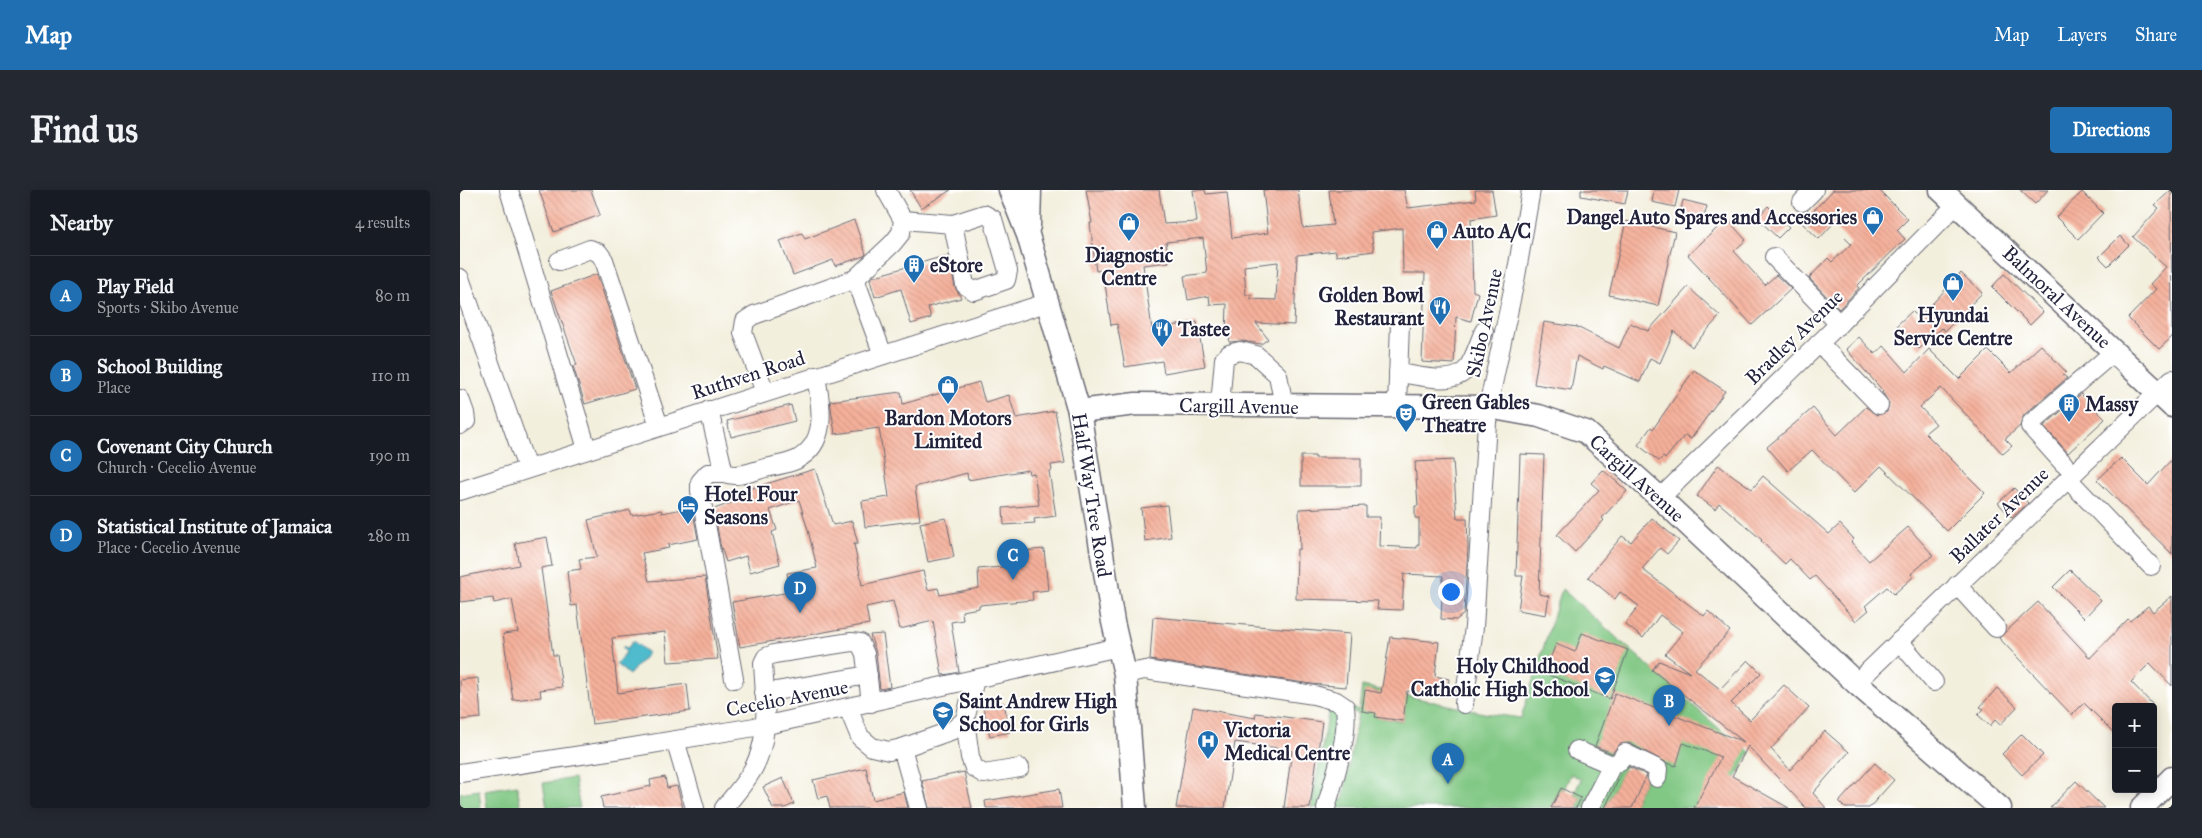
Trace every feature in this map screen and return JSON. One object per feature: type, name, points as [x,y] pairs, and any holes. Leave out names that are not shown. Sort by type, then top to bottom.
[{"type":"main road","name":"Half Way Tree Road","points":[[1010,190],[1028,235],[1079,411],[1125,674],[1135,808]]},
{"type":"main road","points":[[1028,235],[1030,190]]},
{"type":"main road","name":"Balmoral Avenue","points":[[1949,198],[2115,351],[2167,392]]},
{"type":"main road","name":"Cargill Avenue","points":[[1079,411],[1136,404],[1488,407],[1539,416],[1586,432],[1660,498],[1856,683],[2000,808]]},
{"type":"main road","points":[[2153,808],[2172,778]]},
{"type":"street","points":[[509,190],[587,449]]},
{"type":"street","points":[[765,392],[743,333],[745,321],[754,314],[855,279],[901,233],[903,220],[886,190]]},
{"type":"street","name":"Skibo Avenue","points":[[1464,704],[1474,627],[1488,407],[1516,276],[1531,190]]},
{"type":"street","name":"Bradley Avenue","points":[[1660,498],[1839,324],[1949,198]]},
{"type":"street","points":[[903,220],[953,224]]},
{"type":"street","points":[[559,261],[590,249],[599,253],[604,260],[659,426]]},
{"type":"street","points":[[1774,257],[1839,324]]},
{"type":"street","points":[[460,278],[527,468]]},
{"type":"street","points":[[855,279],[883,355]]},
{"type":"street","name":"Ruthven Road","points":[[460,490],[1048,302]]},
{"type":"street","points":[[1397,407],[1400,323]]},
{"type":"street","points":[[1398,373],[1443,378],[1457,377],[1467,369],[1484,331]]},
{"type":"street","points":[[1819,343],[1879,406]]},
{"type":"street","points":[[1220,406],[1224,359],[1229,354],[1240,351],[1256,355],[1278,375],[1284,406]]},
{"type":"street","points":[[2115,351],[2031,423],[2030,426],[2066,471],[2151,566]]},
{"type":"street","points":[[734,679],[700,491],[700,482],[708,473],[736,476],[796,460],[811,447],[818,436],[821,423],[816,376]]},
{"type":"street","name":"Ballater Avenue","points":[[1856,683],[1957,586],[2066,471],[2167,392]]},
{"type":"street","points":[[460,399],[466,421],[460,424]]},
{"type":"street","points":[[709,410],[724,474]]},
{"type":"street","points":[[1957,586],[1996,628]]},
{"type":"street","points":[[1899,641],[1934,682]]},
{"type":"street","points":[[724,808],[750,776],[761,750],[767,725],[763,663],[766,657],[774,654],[851,642],[860,643],[865,654],[871,703]]},
{"type":"street","name":"Cecelio Avenue","points":[[460,773],[767,725],[1119,647]]},
{"type":"street","points":[[1125,674],[1146,670],[1314,695],[1336,701],[1345,707],[1346,716],[1338,763],[1326,808]]},
{"type":"street","points":[[764,693],[868,675]]},
{"type":"street","points":[[975,679],[965,720],[970,757],[974,768],[984,774],[1020,768]]},
{"type":"street","points":[[848,708],[860,737],[872,747],[889,750],[902,748],[953,730],[965,720]]},
{"type":"street","points":[[675,740],[695,808]]},
{"type":"street","points":[[902,748],[919,808]]},
{"type":"street","points":[[1577,750],[1612,764],[1620,761],[1625,752],[1658,769],[1657,778]]},
{"type":"street","points":[[1590,808],[1612,764]]},
{"type":"green space","name":"Holy Childhood Catholic High School","points":[[1562,589],[1722,731],[1750,752],[1719,808],[1632,808],[1650,770],[1628,760],[1605,808],[1576,808],[1581,798],[1574,794],[1581,779],[1571,774],[1564,789],[1561,788],[1551,808],[1311,808],[1330,704],[1359,710],[1362,686],[1484,713],[1521,718]],"holes":[[[1365,691],[1378,692],[1377,700],[1405,705],[1403,721],[1375,717],[1376,713]],[[1343,711],[1358,713],[1343,800],[1329,798]]]},
{"type":"green space","points":[[574,778],[580,808],[547,808],[543,783]]},
{"type":"green space","points":[[517,785],[521,808],[487,808],[485,790]]},
{"type":"green space","points":[[479,790],[481,808],[460,808],[460,793]]},
{"type":"water","points":[[633,641],[648,653],[629,675],[616,664],[626,652],[622,648],[624,646],[627,649]]},
{"type":"building","points":[[539,190],[591,190],[600,215],[554,232]]},
{"type":"building","points":[[910,190],[951,190],[921,208]]},
{"type":"building","points":[[1086,190],[1159,190],[1164,224],[1197,222],[1193,190],[1205,190],[1206,194],[1227,192],[1232,238],[1268,233],[1263,190],[1298,190],[1303,228],[1333,225],[1329,190],[1404,190],[1408,208],[1476,200],[1475,190],[1492,190],[1496,215],[1471,219],[1473,291],[1478,293],[1471,321],[1456,317],[1454,364],[1422,362],[1425,273],[1403,273],[1402,228],[1371,232],[1374,251],[1336,256],[1336,251],[1297,255],[1294,325],[1256,323],[1268,339],[1261,344],[1242,341],[1229,342],[1230,334],[1226,334],[1227,304],[1210,305],[1209,296],[1188,300],[1184,276],[1207,273],[1203,238],[1166,242],[1169,262],[1143,265],[1152,329],[1197,322],[1205,366],[1164,373],[1162,361],[1125,367],[1117,324],[1111,325],[1103,270],[1096,271],[1090,223],[1092,223]],"holes":[[[1278,262],[1276,300],[1251,299],[1251,295],[1246,295],[1244,266]]]},
{"type":"building","points":[[1581,190],[1628,190],[1625,204],[1581,196]]},
{"type":"building","points":[[1654,190],[1679,190],[1675,207],[1652,202]]},
{"type":"building","points":[[1833,190],[1879,190],[1908,219],[1897,230],[1905,239],[1857,286],[1859,288],[1839,309],[1809,278],[1828,258],[1832,262],[1851,244],[1832,225],[1819,239],[1802,223]]},
{"type":"building","points":[[2020,190],[2048,190],[2035,204]]},
{"type":"building","points":[[2171,190],[2172,337],[2159,349],[2128,318],[2156,289],[2150,284],[2166,267],[2133,237],[2159,208],[2155,205]]},
{"type":"building","points":[[2082,192],[2103,213],[2078,239],[2056,217]]},
{"type":"building","points":[[1683,200],[1707,206],[1702,225],[1679,219]]},
{"type":"building","points":[[1768,206],[1789,227],[1778,238],[1757,218]]},
{"type":"building","points":[[1727,219],[1746,240],[1734,251],[1765,285],[1776,275],[1791,289],[1752,325],[1688,255]]},
{"type":"building","points":[[854,220],[866,254],[864,256],[835,266],[833,260],[793,275],[780,241],[802,233],[805,239]]},
{"type":"building","points":[[1626,221],[1675,232],[1658,306],[1609,295]]},
{"type":"building","points":[[2120,236],[2129,245],[2108,266],[2099,257]]},
{"type":"building","name":"eStore","points":[[948,255],[955,287],[961,298],[928,307],[931,318],[911,324],[901,289],[875,297],[870,280],[872,277]]},
{"type":"building","name":"Hyundai Service Centre","points":[[1961,273],[1982,293],[1945,331],[1942,328],[1919,349],[1897,325],[1912,311],[1919,318]]},
{"type":"building","points":[[597,274],[635,389],[585,404],[573,366],[577,365],[551,291]]},
{"type":"building","points":[[2004,274],[2043,312],[2030,325],[1992,287]]},
{"type":"building","points":[[1688,287],[1720,316],[1692,347],[1674,331],[1660,363],[1650,358],[1640,382],[1604,366],[1603,369],[1577,356],[1571,390],[1534,384],[1544,322],[1577,327],[1619,348],[1630,323],[1648,331]]},
{"type":"building","points":[[1859,337],[1875,354],[1884,346],[1907,372],[1929,349],[1959,379],[1988,350],[2011,373],[2041,345],[2066,372],[2063,375],[2067,378],[2024,415],[2020,426],[2005,439],[2012,446],[2003,454],[1941,388],[1920,407],[1936,424],[1925,433],[1985,493],[1947,531],[1881,466],[1854,493],[1812,450],[1788,471],[1767,447],[1813,408],[1837,435],[1866,407],[1877,415],[1887,412],[1889,403],[1883,391],[1846,349]]},
{"type":"building","points":[[1694,370],[1725,391],[1691,439],[1685,435],[1665,459],[1663,457],[1659,461],[1638,445],[1651,427],[1653,429]]},
{"type":"building","points":[[979,382],[985,402],[1009,395],[1016,418],[1055,411],[1065,463],[1051,465],[1052,470],[1049,471],[1056,516],[1034,519],[1035,523],[1004,525],[1003,508],[1039,505],[1034,473],[1029,474],[1028,470],[968,480],[967,473],[915,487],[920,520],[865,527],[862,501],[889,497],[879,428],[835,434],[830,401],[901,392],[903,404]]},
{"type":"building","name":"Massy","points":[[2081,394],[2105,419],[2068,453],[2044,426]]},
{"type":"building","points":[[791,405],[795,421],[731,437],[727,421]]},
{"type":"building","points":[[1520,454],[1544,455],[1539,594],[1549,596],[1546,615],[1518,610],[1523,576],[1516,576]]},
{"type":"building","points":[[1301,456],[1315,456],[1315,458],[1361,458],[1361,486],[1301,486]]},
{"type":"building","points":[[2121,458],[2148,485],[2172,459],[2172,554],[2097,480]]},
{"type":"building","points":[[1453,460],[1457,518],[1467,518],[1468,547],[1464,614],[1456,620],[1441,619],[1443,576],[1404,574],[1402,610],[1377,609],[1378,601],[1296,599],[1297,549],[1300,549],[1299,509],[1366,506],[1366,517],[1380,517],[1379,546],[1417,548],[1417,545],[1419,545],[1419,518],[1415,518],[1415,506],[1418,506],[1415,462]]},
{"type":"building","points":[[1718,465],[1752,489],[1763,476],[1829,534],[1840,524],[1854,539],[1851,542],[1869,561],[1908,527],[1933,555],[1911,574],[1913,577],[1894,594],[1887,587],[1865,606],[1869,610],[1856,621],[1815,576],[1810,580],[1790,559],[1785,564],[1762,540],[1719,503],[1715,509],[1697,496]]},
{"type":"building","points":[[815,469],[833,525],[852,521],[858,544],[854,544],[862,585],[923,571],[928,590],[938,588],[940,595],[979,588],[978,569],[1023,565],[1021,551],[1044,549],[1048,590],[1032,592],[1033,600],[979,605],[979,608],[962,611],[963,620],[951,622],[959,672],[950,674],[942,675],[933,621],[900,629],[893,601],[866,607],[869,624],[740,647],[732,602],[790,592],[787,573],[817,568],[799,500],[770,510],[777,530],[772,532],[780,564],[750,572],[746,556],[726,562],[720,544],[714,509],[751,496],[749,489]]},
{"type":"building","points":[[1603,470],[1627,491],[1602,518],[1604,520],[1575,552],[1557,535],[1599,490],[1591,483]]},
{"type":"building","points":[[2014,488],[2028,503],[2012,518],[1998,503]]},
{"type":"building","points":[[1167,505],[1171,537],[1145,541],[1141,508]]},
{"type":"building","points":[[692,507],[698,539],[668,545],[669,548],[642,553],[649,581],[705,577],[718,659],[668,662],[665,632],[612,638],[618,693],[687,684],[690,711],[592,724],[577,605],[571,606],[567,571],[581,569],[579,559],[597,557],[588,520],[630,510],[632,515],[661,510],[662,513]]},
{"type":"building","points":[[946,518],[954,557],[928,562],[920,523]]},
{"type":"building","points":[[1652,518],[1679,541],[1667,554],[1660,548],[1642,569],[1704,616],[1708,611],[1730,631],[1695,669],[1720,689],[1748,660],[1761,673],[1731,703],[1750,720],[1784,685],[1809,708],[1771,749],[1790,770],[1825,731],[1849,752],[1813,793],[1826,808],[1806,808],[1748,746],[1732,776],[1789,808],[1694,808],[1721,757],[1683,743],[1676,766],[1629,743],[1620,744],[1612,753],[1595,746],[1615,693],[1744,742],[1652,670],[1659,661],[1690,673],[1665,654],[1683,632],[1660,615],[1643,638],[1625,624],[1639,606],[1620,592],[1615,599],[1588,577],[1622,536],[1631,542]]},
{"type":"building","points":[[547,537],[552,566],[541,568],[553,655],[557,655],[562,687],[540,690],[541,697],[513,700],[503,634],[518,632],[512,599],[494,603],[493,598],[460,602],[460,577],[519,565],[515,543]]},
{"type":"building","points":[[2070,570],[2101,600],[2084,618],[2053,587]]},
{"type":"building","points":[[2172,596],[2172,686],[2150,663],[2131,682],[2151,703],[2112,703],[2112,731],[2084,703],[2072,715],[1999,638],[2038,602],[2090,658],[2128,619],[2130,621],[2148,606],[2153,612]]},
{"type":"building","points":[[1153,617],[1350,634],[1346,687],[1311,684],[1150,660]]},
{"type":"building","points":[[1582,633],[1628,650],[1610,699],[1544,673],[1556,644],[1575,652]]},
{"type":"building","points":[[883,634],[890,687],[880,689],[876,653],[870,635]]},
{"type":"building","points":[[1390,637],[1439,642],[1435,676],[1449,679],[1447,696],[1407,691],[1403,721],[1375,717],[1376,713],[1362,711],[1365,690],[1381,693]]},
{"type":"building","points":[[478,678],[481,718],[460,720],[460,680]]},
{"type":"building","points":[[1997,688],[2017,707],[2000,725],[1995,720],[1990,726],[1978,715],[1984,709],[1980,707]]},
{"type":"building","points":[[1004,703],[1010,732],[990,736],[983,707]]},
{"type":"building","points":[[1193,707],[1255,718],[1256,713],[1322,722],[1310,808],[1284,808],[1292,750],[1235,742],[1225,808],[1176,808]]},
{"type":"building","points":[[2022,734],[2043,755],[2022,775],[2002,754]]},
{"type":"building","points":[[1875,763],[1894,780],[1869,808],[1845,808],[1839,802]]},
{"type":"building","points":[[1629,767],[1647,775],[1632,808],[1605,808],[1622,772]]},
{"type":"building","points":[[866,768],[873,800],[904,792],[908,808],[830,808],[827,796],[818,799],[813,780]]},
{"type":"building","points":[[964,772],[972,808],[929,808],[922,781]]},
{"type":"building","points":[[665,777],[667,788],[677,786],[683,808],[603,808],[601,797],[651,786],[650,780]]},
{"type":"building","points":[[783,778],[794,804],[785,808],[773,808],[763,787]]},
{"type":"building","points":[[2076,781],[2104,808],[2050,808]]},
{"type":"building","points":[[1561,788],[1581,798],[1576,808],[1551,808]]},
{"type":"building","points":[[1059,789],[1062,808],[986,808],[985,801]]},
{"type":"place","name":"Dangel Auto Spares and Accessories","points":[[1873,236]]},
{"type":"place","name":"Diagnostic Centre","points":[[1129,242]]},
{"type":"place","name":"Auto A/C","points":[[1437,250]]},
{"type":"place","name":"eStore","points":[[914,284]]},
{"type":"place","name":"Hyundai Service Centre","points":[[1953,302]]},
{"type":"place","name":"Golden Bowl Restaurant","points":[[1440,326]]},
{"type":"place","name":"Tastee","points":[[1162,348]]},
{"type":"place","name":"Bardon Motors Limited","points":[[948,405]]},
{"type":"place","name":"Massy","points":[[2069,423]]},
{"type":"place","name":"Green Gables Theatre","points":[[1406,433]]},
{"type":"place","name":"Hotel Four Seasons","points":[[688,525]]},
{"type":"place","name":"Covenant City Church","points":[[1013,580]]},
{"type":"place","name":"Statistical Institute of Jamaica","points":[[800,613]]},
{"type":"place","name":"Holy Childhood Catholic High School","points":[[1605,696]]},
{"type":"place","name":"School Building","points":[[1669,726]]},
{"type":"place","name":"Saint Andrew High School for Girls","points":[[943,731]]},
{"type":"place","name":"Victoria Medical Centre","points":[[1208,760]]},
{"type":"place","name":"Play Field","points":[[1448,784]]}]
